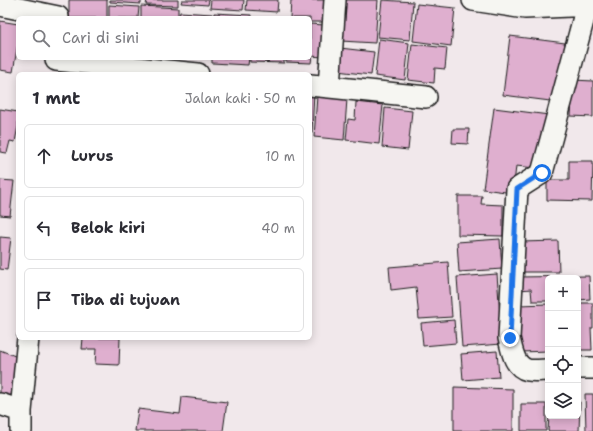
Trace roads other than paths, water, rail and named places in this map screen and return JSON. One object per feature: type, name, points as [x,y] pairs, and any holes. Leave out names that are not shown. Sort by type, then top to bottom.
[{"type":"street","points":[[335,0],[319,86],[426,97]]},
{"type":"street","points":[[473,0],[525,8],[590,6],[542,173],[517,189],[510,338],[513,354],[518,365],[528,370],[545,370]]},
{"type":"street","points":[[0,5],[58,12]]},
{"type":"street","points":[[55,64],[169,72]]},
{"type":"street","points":[[21,421],[28,340]]},
{"type":"street","points":[[581,368],[593,368]]},
{"type":"street","points":[[0,404],[21,421]]}]
